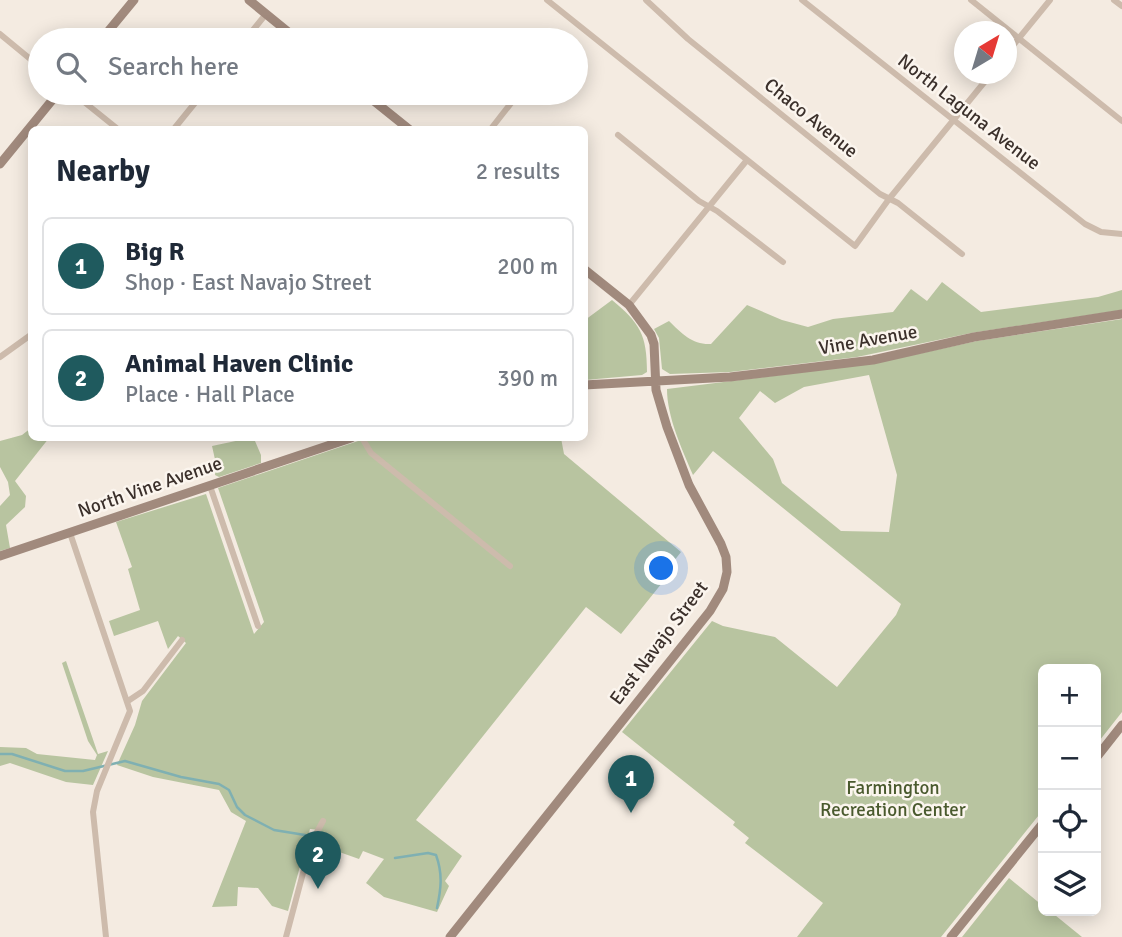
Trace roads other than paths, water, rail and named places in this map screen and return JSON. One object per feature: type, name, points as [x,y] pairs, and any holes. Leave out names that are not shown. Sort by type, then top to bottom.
[{"type":"street","points":[[111,28],[134,0]]},
{"type":"street","points":[[249,0],[284,28]]},
{"type":"street","points":[[547,0],[582,28]]},
{"type":"street","name":"Chaco Avenue","points":[[646,0],[688,39],[880,194],[898,203],[962,254]]},
{"type":"street","name":"North Laguna Avenue","points":[[802,0],[1085,225],[1101,233],[1122,234]]},
{"type":"street","points":[[971,0],[1122,121]]},
{"type":"street","points":[[1017,41],[1050,0]]},
{"type":"street","points":[[1114,0],[1122,6]]},
{"type":"street","points":[[255,28],[266,14]]},
{"type":"street","points":[[588,33],[855,246],[889,199],[983,84]]},
{"type":"street","points":[[0,34],[28,56]]},
{"type":"street","points":[[31,126],[48,105]]},
{"type":"street","points":[[88,105],[115,126]]},
{"type":"street","points":[[176,126],[193,105]]},
{"type":"street","points":[[379,105],[405,126]]},
{"type":"street","points":[[493,126],[510,105]]},
{"type":"street","points":[[0,164],[28,130]]},
{"type":"street","points":[[618,135],[783,262]]},
{"type":"street","points":[[629,305],[747,160]]},
{"type":"street","name":"East Navajo Street","points":[[450,937],[710,611],[723,589],[727,565],[723,550],[689,485],[662,412],[655,381],[654,344],[645,326],[629,305],[588,272]]},
{"type":"street","name":"Vine Avenue","points":[[588,385],[754,374],[873,360],[994,333],[1122,314]]},
{"type":"street","points":[[0,357],[28,337]]},
{"type":"street","name":"North Vine Avenue","points":[[0,556],[342,441]]},
{"type":"street","points":[[364,441],[371,453],[510,566]]},
{"type":"street","points":[[209,486],[258,626]]},
{"type":"street","points":[[70,533],[128,701],[130,716],[97,791],[93,813],[106,937]]},
{"type":"street","points":[[128,701],[143,691],[182,640]]},
{"type":"street","points":[[1101,752],[1122,725]]},
{"type":"street","points":[[286,937],[311,843],[323,821]]},
{"type":"street","points":[[951,937],[1038,829]]},
{"type":"waterway","points":[[0,754],[12,754],[65,771],[83,771],[125,761],[181,777],[219,784],[229,790],[237,807],[245,815],[274,830],[305,835]]},
{"type":"waterway","points":[[395,858],[428,853],[436,855],[441,881],[437,908]]},
{"type":"place","name":"Big R","points":[[631,813]]},
{"type":"place","name":"Animal Haven Clinic","points":[[318,889]]},
{"type":"park label","name":"Farmington Recreation Center","points":[[893,799]]}]
